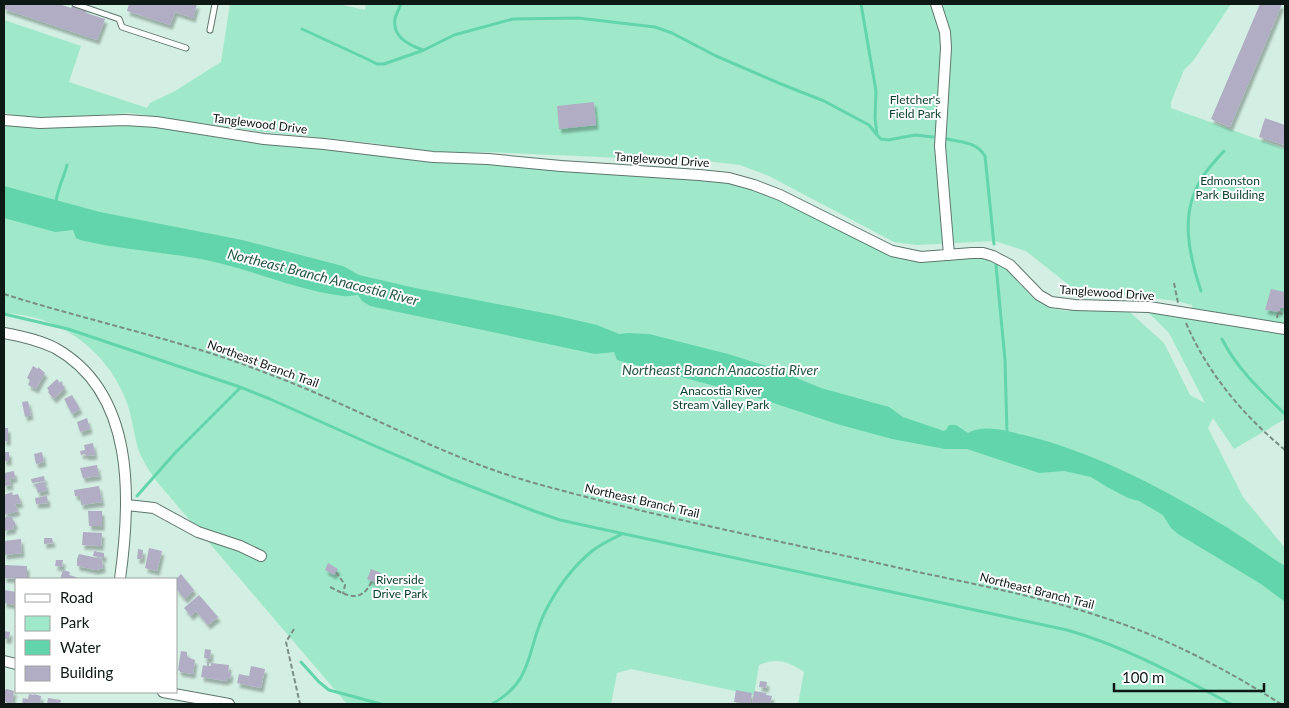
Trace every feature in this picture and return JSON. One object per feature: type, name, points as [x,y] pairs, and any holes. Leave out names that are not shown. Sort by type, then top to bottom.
[{"type":"street","points":[[936,4],[944,32],[946,48],[940,146],[949,255]]},
{"type":"street","name":"Tanglewood Drive","points":[[4,120],[40,123],[125,120],[156,122],[264,139],[433,157],[488,159],[729,178],[754,184],[780,195],[892,251],[920,257],[983,253],[1003,260],[1010,264],[1039,295],[1051,302],[1075,305],[1149,307],[1285,329]]},
{"type":"street","points":[[4,334],[32,339],[55,348],[82,368],[95,382],[110,408],[115,422],[122,458],[126,505],[125,542],[120,578]]},
{"type":"street","points":[[126,505],[154,508],[198,532],[240,546],[261,556]]},
{"type":"street","points":[[171,693],[229,704]]},
{"type":"lane","points":[[75,4],[119,19],[122,27],[186,48]]},
{"type":"lane","points":[[210,30],[215,4]]},
{"type":"path","points":[[1174,283],[1181,312],[1198,348],[1215,377],[1253,421],[1285,450]]},
{"type":"path","name":"Northeast Branch Trail","points":[[4,294],[153,336],[267,372],[461,458],[535,484],[658,514],[1045,600],[1114,620],[1206,661],[1248,683],[1281,704]]},
{"type":"path","points":[[1278,312],[1285,315]]},
{"type":"path","points":[[336,572],[345,584],[343,594]]},
{"type":"path","points":[[330,587],[354,597],[366,591],[372,581]]},
{"type":"path","points":[[294,629],[286,642],[300,704]]},
{"type":"green space","name":"Anacostia River Stream Valley Park","points":[[230,4],[338,4],[365,10],[366,4],[1231,4],[1193,61],[1184,70],[1171,102],[1171,108],[1285,149],[1285,419],[1234,449],[1213,418],[1208,428],[1243,497],[1285,548],[1285,704],[798,704],[804,672],[788,663],[772,661],[759,665],[754,695],[631,669],[617,673],[611,704],[347,704],[155,480],[140,454],[125,398],[105,364],[77,338],[60,328],[24,315],[4,313],[4,123],[147,126],[272,143],[440,162],[480,162],[706,176],[769,193],[892,256],[929,260],[980,258],[1003,265],[1034,299],[1049,308],[1067,311],[1123,306],[1164,343],[1190,395],[1205,403],[1169,333],[1146,310],[1194,316],[1192,305],[1177,301],[1070,286],[1026,251],[995,241],[917,245],[894,242],[769,176],[740,165],[715,162],[486,152],[441,153],[372,143],[256,131],[130,113],[37,119],[4,113],[4,20],[81,46],[69,82],[147,108],[150,103],[175,91],[221,62]]},
{"type":"water","name":"Northeast Branch Anacostia River","points":[[4,186],[100,212],[242,240],[343,266],[359,275],[415,288],[554,315],[597,325],[619,334],[649,334],[728,354],[770,367],[821,388],[889,407],[903,417],[944,431],[951,425],[958,426],[968,433],[981,429],[996,429],[1051,443],[1104,462],[1155,486],[1228,528],[1285,566],[1285,602],[1261,584],[1178,534],[1171,528],[1163,515],[1091,477],[1064,471],[1039,473],[967,449],[945,449],[892,439],[837,424],[749,395],[617,360],[614,352],[595,354],[370,306],[362,301],[358,295],[327,294],[202,259],[115,247],[80,240],[76,238],[73,230],[55,232],[4,218]]},
{"type":"building","points":[[4,4],[59,4],[71,8],[73,4],[87,9],[86,13],[105,19],[97,40],[4,9]]},
{"type":"building","points":[[129,4],[197,4],[193,18],[175,12],[170,25],[127,11]]},
{"type":"building","points":[[1260,4],[1282,4],[1230,127],[1211,119]]},
{"type":"building","points":[[594,102],[596,125],[559,129],[557,106]]},
{"type":"building","points":[[1265,118],[1285,125],[1285,145],[1259,137]]},
{"type":"building","points":[[1271,289],[1285,292],[1285,308],[1280,308],[1280,312],[1265,310]]},
{"type":"building","points":[[33,366],[38,369],[38,367],[45,373],[36,389],[28,385],[30,380],[27,378]]},
{"type":"building","points":[[57,379],[60,383],[61,381],[63,383],[65,388],[54,399],[47,388]]},
{"type":"building","points":[[72,395],[80,409],[72,414],[64,399]]},
{"type":"building","points":[[28,401],[31,415],[25,417],[22,402]]},
{"type":"building","points":[[87,418],[90,429],[80,432],[77,422]]},
{"type":"building","points":[[4,428],[8,428],[8,441],[4,441]]},
{"type":"building","points":[[93,443],[95,455],[81,455],[80,451],[85,450],[84,445]]},
{"type":"building","points":[[4,452],[9,452],[9,461],[4,461]]},
{"type":"building","points":[[42,452],[44,462],[36,464],[34,454]]},
{"type":"building","points":[[97,465],[99,476],[83,478],[80,468]]},
{"type":"building","points":[[14,471],[15,478],[10,479],[11,485],[4,486],[4,473]]},
{"type":"building","points":[[44,476],[45,481],[32,483],[31,479]]},
{"type":"building","points":[[45,482],[47,490],[38,493],[35,484]]},
{"type":"building","points":[[99,486],[102,502],[81,505],[80,496],[75,496],[74,490]]},
{"type":"building","points":[[12,492],[13,495],[18,494],[21,503],[15,504],[18,511],[4,515],[4,495]]},
{"type":"building","points":[[47,496],[48,503],[36,504],[35,498]]},
{"type":"building","points":[[88,511],[102,511],[102,526],[89,526]]},
{"type":"building","points":[[11,516],[16,525],[13,525],[14,529],[4,531],[4,518]]},
{"type":"building","points":[[83,532],[102,533],[101,546],[82,545]]},
{"type":"building","points":[[44,538],[52,538],[53,543],[44,544]]},
{"type":"building","points":[[21,539],[22,553],[4,555],[4,541]]},
{"type":"building","points":[[149,548],[162,551],[157,571],[145,568]]},
{"type":"building","points":[[138,549],[143,550],[142,559],[137,559]]},
{"type":"building","points":[[94,551],[104,553],[104,558],[93,556]]},
{"type":"building","points":[[79,554],[102,559],[103,568],[96,570],[77,566]]},
{"type":"building","points":[[56,560],[63,560],[62,567],[55,566]]},
{"type":"building","points":[[328,563],[338,569],[334,575],[325,570]]},
{"type":"building","points":[[4,565],[27,566],[27,578],[4,578]]},
{"type":"building","points":[[371,569],[381,573],[377,583],[367,579]]},
{"type":"building","points":[[63,570],[70,572],[69,575],[79,578],[60,578]]},
{"type":"building","points":[[181,574],[194,590],[185,599],[178,591],[177,578]]},
{"type":"building","points":[[4,590],[15,592],[15,605],[4,603]]},
{"type":"building","points":[[199,595],[218,617],[208,625],[196,611],[191,616],[184,608]]},
{"type":"building","points":[[4,631],[10,632],[9,639],[4,639]]},
{"type":"building","points":[[205,649],[211,650],[210,659],[204,658]]},
{"type":"building","points":[[181,651],[187,652],[187,657],[195,660],[193,674],[178,670]]},
{"type":"building","points":[[207,662],[209,662],[209,666],[211,666],[211,663],[229,665],[230,679],[226,681],[201,677],[203,665],[207,666]]},
{"type":"building","points":[[251,666],[265,669],[261,688],[237,683],[239,674],[249,676]]},
{"type":"building","points":[[760,681],[767,682],[766,688],[759,687]]},
{"type":"building","points":[[4,690],[14,691],[12,704],[4,702]]},
{"type":"building","points":[[736,690],[752,693],[750,704],[734,702]]},
{"type":"building","points":[[754,691],[772,696],[770,704],[752,704]]},
{"type":"building","points":[[29,694],[41,696],[40,704],[22,704],[23,698],[28,699]]},
{"type":"building","points":[[48,698],[61,700],[60,704],[47,704]]},
{"type":"waterway","points":[[401,4],[395,19],[396,31],[407,43],[423,50]]},
{"type":"waterway","points":[[861,4],[876,91],[875,118],[877,135],[881,139],[888,140],[915,135],[933,137]]},
{"type":"waterway","points":[[302,29],[377,64],[384,64],[424,50],[454,35],[513,19],[578,18],[655,27],[672,33],[716,56],[824,101],[869,125],[877,135]]},
{"type":"waterway","points":[[947,139],[973,145],[982,151],[985,156],[994,244]]},
{"type":"waterway","points":[[1201,291],[1193,263],[1188,234],[1190,205],[1202,178],[1209,167],[1224,151]]},
{"type":"waterway","points":[[56,202],[67,165]]},
{"type":"waterway","points":[[996,265],[1005,360],[1007,434]]},
{"type":"waterway","points":[[4,314],[68,329],[240,387],[452,479],[560,520],[1067,630],[1130,653],[1171,672],[1231,704]]},
{"type":"waterway","points":[[1222,339],[1242,370],[1285,414]]},
{"type":"waterway","points":[[137,496],[175,453],[240,388]]},
{"type":"waterway","points":[[492,704],[506,695],[523,673],[540,622],[551,600],[567,577],[592,551],[622,534]]},
{"type":"waterway","points":[[301,662],[329,690],[381,704]]},
{"type":"park label","name":"Fletcher's Field Park","points":[[915,107]]},
{"type":"park label","name":"Edmonston Park Building","points":[[1230,188]]},
{"type":"park label","name":"Riverside Drive Park","points":[[400,587]]}]
